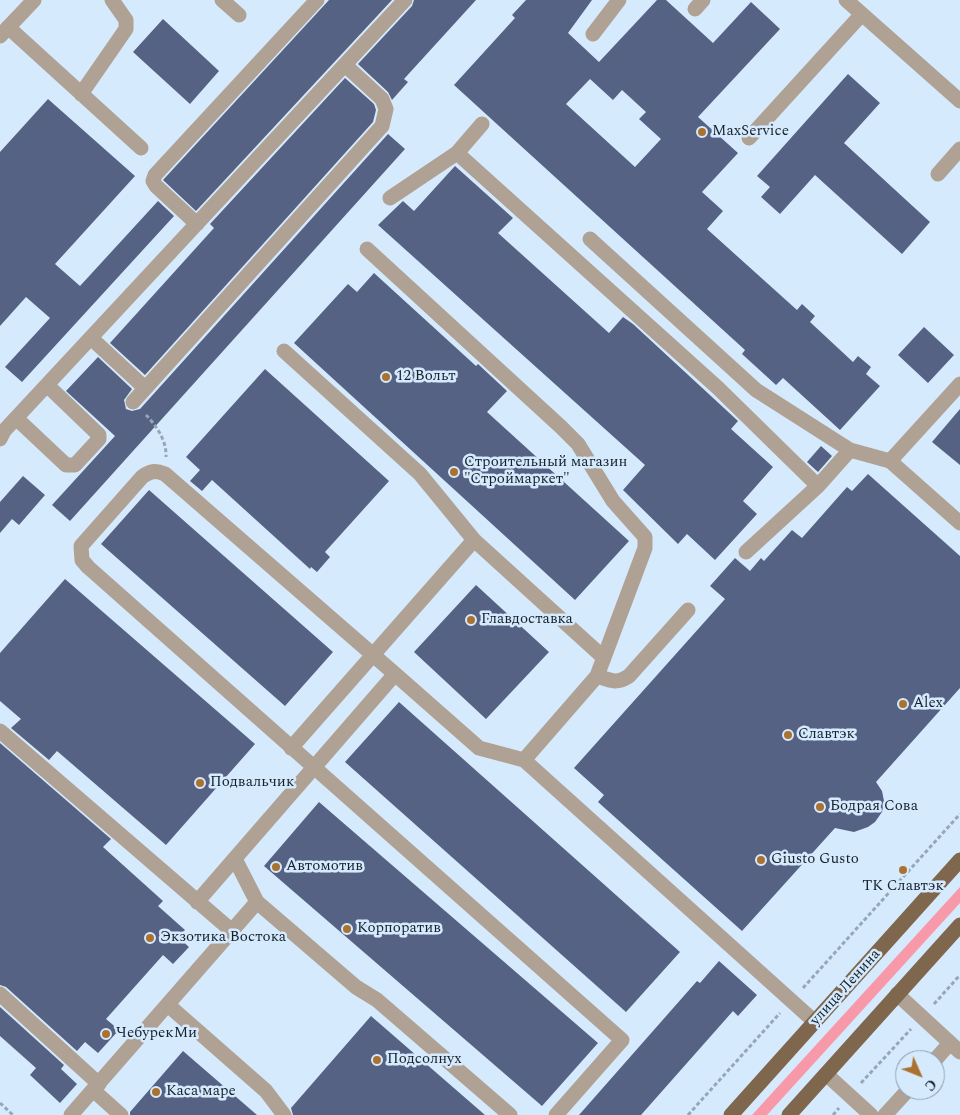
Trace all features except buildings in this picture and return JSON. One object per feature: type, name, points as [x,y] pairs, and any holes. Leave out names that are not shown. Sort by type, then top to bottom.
[{"type":"main road","name":"улица Ленина","points":[[731,1115],[960,860]]},
{"type":"main road","points":[[789,1115],[960,924]]},
{"type":"lane","points":[[34,0],[4,32],[81,94],[141,148]]},
{"type":"lane","points":[[81,94],[126,29],[126,20],[112,0]]},
{"type":"lane","points":[[222,0],[239,15]]},
{"type":"lane","points":[[197,224],[156,186],[153,181],[155,175],[317,0]]},
{"type":"lane","points":[[0,439],[16,418],[405,0]]},
{"type":"lane","points":[[593,34],[619,0]]},
{"type":"lane","points":[[846,0],[960,101]]},
{"type":"lane","points":[[748,138],[862,14]]},
{"type":"lane","points":[[133,402],[382,126],[386,109],[382,100],[345,65]]},
{"type":"lane","points":[[390,198],[457,153],[482,124]]},
{"type":"lane","points":[[938,174],[960,149]]},
{"type":"lane","points":[[457,153],[718,388],[818,486]]},
{"type":"lane","points":[[590,239],[756,390],[850,450],[890,461],[960,523]]},
{"type":"lane","points":[[367,248],[578,444],[612,501],[645,537],[645,548],[597,676],[524,760]]},
{"type":"lane","points":[[91,338],[145,388]]},
{"type":"lane","points":[[284,351],[420,474],[474,540],[604,658]]},
{"type":"lane","points":[[890,461],[960,384]]},
{"type":"lane","points":[[16,418],[66,465],[75,465],[99,439],[98,432],[47,385]]},
{"type":"lane","points":[[746,552],[818,486],[850,450]]},
{"type":"lane","points":[[556,1115],[622,1040],[291,748],[82,560],[80,552],[86,538],[142,477],[150,471],[158,471],[165,474],[234,532],[480,748],[524,760],[815,1022]]},
{"type":"lane","points":[[291,748],[474,540]]},
{"type":"lane","points":[[597,676],[614,682],[625,679],[688,610]]},
{"type":"lane","points":[[198,902],[395,674]]},
{"type":"lane","points":[[0,731],[232,932]]},
{"type":"lane","points":[[235,858],[258,902],[356,987],[377,1000],[510,1115]]},
{"type":"lane","points":[[71,1115],[258,902]]},
{"type":"lane","points":[[0,994],[96,1087],[121,1115]]},
{"type":"lane","points":[[897,994],[955,1047]]},
{"type":"lane","points":[[168,1005],[266,1091],[284,1115]]},
{"type":"lane","points":[[826,1074],[871,1115]]},
{"type":"lane","points":[[885,1115],[899,1100]]},
{"type":"path","points":[[133,402],[151,420],[167,449]]},
{"type":"path","points":[[688,1115],[960,814]]},
{"type":"path","points":[[833,1115],[960,975]]},
{"type":"path","points":[[0,1104],[13,1115]]},
{"type":"shaded area","points":[[960,887],[960,903],[767,1115],[752,1115]]},
{"type":"place","name":"MaxService","points":[[702,132]]},
{"type":"place","name":"12 Вольт","points":[[386,377]]},
{"type":"place","name":"Строительный магазин \"Строймаркет\"","points":[[454,472]]},
{"type":"place","name":"Главдоставка","points":[[471,620]]},
{"type":"place","name":"Alex","points":[[903,704]]},
{"type":"place","name":"Славтэк","points":[[788,735]]},
{"type":"place","name":"Подвальчик","points":[[200,783]]},
{"type":"place","name":"Бодрая Сова","points":[[820,807]]},
{"type":"place","name":"Giusto Gusto","points":[[761,860]]},
{"type":"place","name":"Автомотив","points":[[276,867]]},
{"type":"place","name":"ТК Славтэк","points":[[903,870]]},
{"type":"place","name":"Корпоратив","points":[[347,929]]},
{"type":"place","name":"Экзотика Востока","points":[[150,938]]},
{"type":"place","name":"ЧебурекМи","points":[[106,1034]]},
{"type":"place","name":"Подсолнух","points":[[377,1060]]},
{"type":"place","name":"Каса маре","points":[[156,1092]]}]
